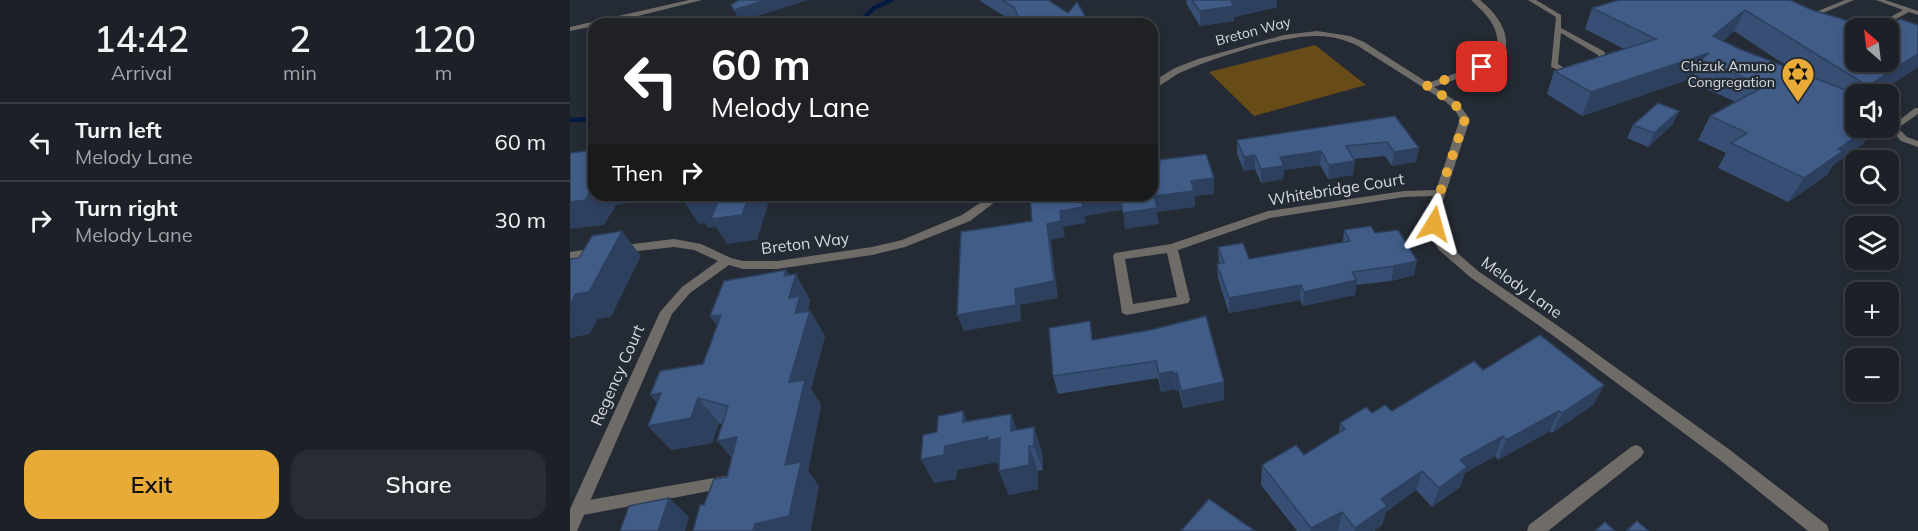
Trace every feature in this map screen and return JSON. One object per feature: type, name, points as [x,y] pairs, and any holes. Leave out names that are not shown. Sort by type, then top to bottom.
[{"type":"street","points":[[621,18],[698,0]]},
{"type":"street","points":[[1427,86],[1482,67],[1501,54],[1503,38],[1499,24],[1475,0]]},
{"type":"street","points":[[570,29],[588,25]]},
{"type":"street","name":"Breton Way","points":[[1158,82],[1178,70],[1201,61],[1284,38],[1317,33],[1347,38],[1361,44],[1427,86]]},
{"type":"street","name":"Melody Lane","points":[[1427,86],[1454,104],[1462,111],[1465,119],[1433,213],[1438,237],[1443,247],[1458,262],[1716,448],[1821,531]]},
{"type":"street","name":"Whitebridge Court","points":[[1172,248],[1184,300],[1127,310],[1119,256],[1172,248],[1268,215],[1404,194],[1439,193]]},
{"type":"street","name":"Breton Way","points":[[570,256],[674,243],[697,248],[743,265],[777,266],[872,251],[905,243],[966,218],[990,201]]},
{"type":"street","name":"Regency Court","points":[[570,526],[666,312],[677,297],[693,283],[727,261]]},
{"type":"street","points":[[1535,531],[1636,452]]},
{"type":"lane","points":[[1531,0],[1559,16],[1557,29],[1554,65],[1558,69],[1572,71],[1601,60],[1602,54],[1599,50],[1557,29]]},
{"type":"lane","points":[[1827,25],[1815,18],[1814,14],[1851,0]]},
{"type":"lane","points":[[1879,0],[1918,13]]},
{"type":"lane","points":[[1893,18],[1908,10]]},
{"type":"lane","points":[[1918,110],[1893,128],[1904,139],[1918,144]]},
{"type":"lane","points":[[578,509],[745,478]]},
{"type":"shaded area","points":[[1315,45],[1366,85],[1254,116],[1209,72]]},
{"type":"building","points":[[739,0],[766,0],[734,10],[731,5]]},
{"type":"building","points":[[1002,0],[1048,0],[1068,13],[1077,2],[1086,18],[1019,18],[1014,7]]},
{"type":"building","points":[[1192,0],[1241,0],[1231,2],[1234,6],[1200,11]]},
{"type":"building","points":[[1619,0],[1790,0],[1812,10],[1845,20],[1845,72],[1745,10],[1713,36],[1742,50],[1845,90],[1845,138],[1854,138],[1838,149],[1843,151],[1804,178],[1731,143],[1747,133],[1710,116],[1765,86],[1701,60],[1709,53],[1591,92],[1554,71],[1656,39],[1592,8]]},
{"type":"building","points":[[1900,19],[1918,25],[1918,54],[1899,66]]},
{"type":"building","points":[[1845,72],[1890,72],[1871,84],[1865,84]]},
{"type":"building","points":[[1658,103],[1679,111],[1654,133],[1633,125]]},
{"type":"building","points":[[1395,116],[1419,148],[1394,152],[1387,142],[1346,146],[1355,161],[1329,165],[1321,151],[1280,157],[1284,166],[1261,169],[1255,155],[1244,157],[1237,140]]},
{"type":"building","points":[[588,151],[588,195],[585,200],[570,202],[570,153]]},
{"type":"building","points":[[1206,154],[1214,178],[1191,181],[1194,191],[1158,196],[1159,160]]},
{"type":"building","points":[[718,201],[747,201],[742,215],[711,219]]},
{"type":"building","points":[[1030,201],[1082,201],[1083,207],[1060,211],[1061,221],[1047,224],[1054,281],[1015,289],[1016,305],[957,315],[961,232],[1032,221]]},
{"type":"building","points":[[1121,201],[1155,201],[1157,208],[1123,213]]},
{"type":"building","points":[[1371,226],[1375,233],[1398,230],[1417,261],[1352,272],[1357,280],[1304,292],[1301,285],[1229,298],[1217,264],[1224,263],[1218,247],[1243,243],[1249,259],[1350,241],[1344,230]]},
{"type":"building","points":[[622,231],[589,292],[576,294],[570,304],[570,259],[579,258],[592,236]]},
{"type":"building","points":[[786,270],[784,276],[796,274],[789,298],[800,296],[795,313],[810,311],[789,382],[805,380],[785,465],[801,462],[789,516],[755,524],[753,531],[693,531],[700,505],[704,505],[714,479],[727,477],[737,437],[717,441],[728,406],[698,398],[691,418],[648,426],[661,393],[650,395],[660,371],[703,364],[721,315],[710,316],[724,281]]},
{"type":"building","points":[[1206,316],[1224,382],[1181,391],[1177,373],[1174,374],[1173,371],[1159,374],[1156,361],[1053,376],[1049,328],[1090,321],[1092,340],[1150,330]]},
{"type":"building","points":[[1540,335],[1604,385],[1562,413],[1559,411],[1506,440],[1503,436],[1460,460],[1467,467],[1439,488],[1422,471],[1381,499],[1387,506],[1355,528],[1342,512],[1311,528],[1262,465],[1296,445],[1304,455],[1345,429],[1340,423],[1366,407],[1372,413],[1385,405],[1392,411],[1474,361],[1483,370]]},
{"type":"building","points":[[963,411],[963,422],[1011,414],[1011,431],[1034,427],[1034,446],[1029,446],[1029,465],[999,471],[1000,438],[987,441],[988,437],[945,446],[944,455],[921,459],[923,435],[937,432],[938,416]]},
{"type":"building","points":[[669,498],[658,531],[620,531],[629,506]]},
{"type":"building","points":[[1209,499],[1255,531],[1181,531]]},
{"type":"building","points":[[1637,521],[1649,531],[1626,531]]},
{"type":"building","points":[[1605,522],[1615,531],[1595,531]]},
{"type":"waterway","points":[[864,18],[874,8],[891,0]]},
{"type":"waterway","points":[[570,120],[588,119]]},
{"type":"place","name":"Chizuk Amuno Congregation","points":[[1798,103]]},
{"type":"route","points":[[1434,224],[1433,213],[1465,119],[1462,111],[1454,104],[1427,86],[1482,67]]}]
